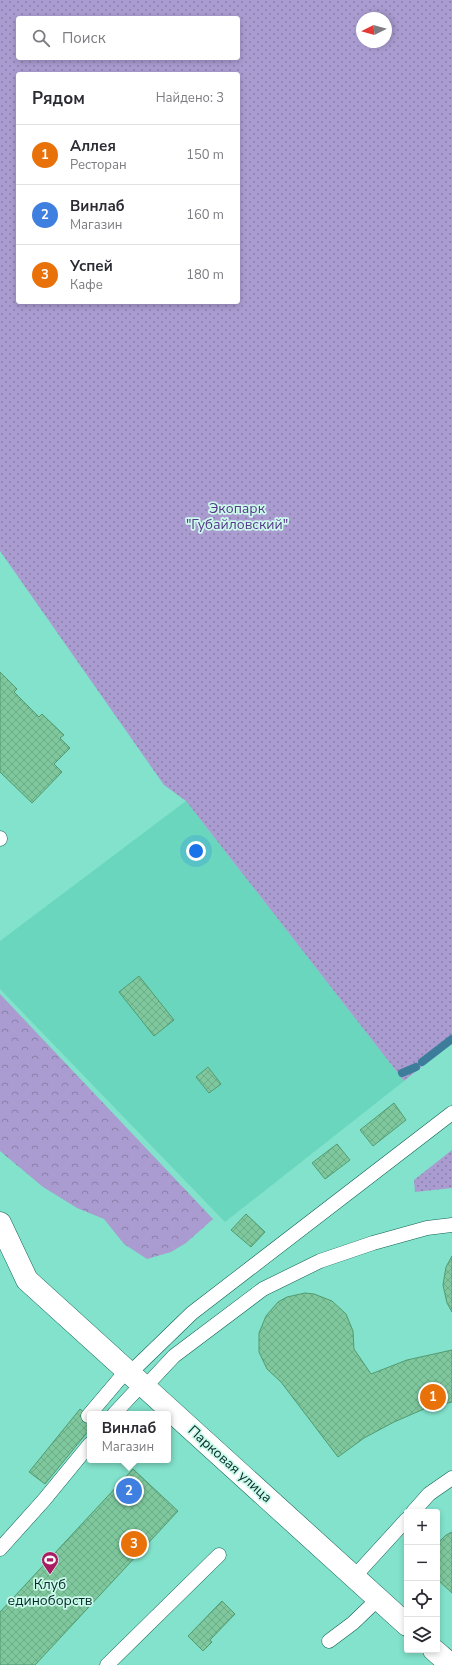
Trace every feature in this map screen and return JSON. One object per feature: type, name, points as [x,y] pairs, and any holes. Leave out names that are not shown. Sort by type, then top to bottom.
[{"type":"street","name":"Парковая улица","points":[[0,1223],[27,1280],[404,1622]]},
{"type":"street","points":[[437,1653],[451,1665]]},
{"type":"lane","points":[[116,1411],[136,1378],[192,1313],[452,1113]]},
{"type":"lane","points":[[94,1411],[136,1378],[174,1356],[263,1289],[320,1261],[374,1243],[427,1228],[452,1225]]},
{"type":"lane","points":[[0,1549],[44,1500],[87,1448]]},
{"type":"lane","points":[[416,1509],[429,1494],[452,1478]]},
{"type":"lane","points":[[354,1577],[404,1522]]},
{"type":"lane","points":[[107,1665],[219,1555]]},
{"type":"lane","points":[[329,1641],[353,1623],[378,1599]]},
{"type":"shaded area","points":[[186,801],[404,1081],[225,1222],[0,989],[0,941]]},
{"type":"green space","name":"Экопарк \"Губайловский\"","points":[[0,0],[452,0],[452,1042],[404,1081],[186,801],[164,785],[0,551]]},
{"type":"green space","points":[[0,994],[213,1219],[186,1243],[171,1252],[147,1259],[124,1244],[104,1219],[77,1208],[43,1187],[0,1151]]},
{"type":"green space","points":[[452,1150],[452,1188],[415,1192],[414,1180]]},
{"type":"building","points":[[0,672],[17,689],[14,692],[39,717],[42,714],[64,735],[60,738],[70,748],[54,764],[62,772],[32,803],[0,772]]},
{"type":"building","points":[[139,976],[174,1020],[154,1036],[119,992]]},
{"type":"building","points":[[208,1067],[221,1084],[209,1093],[196,1077]]},
{"type":"building","points":[[394,1103],[406,1120],[373,1146],[360,1130]]},
{"type":"building","points":[[337,1144],[350,1160],[325,1179],[312,1163]]},
{"type":"building","points":[[246,1214],[265,1232],[251,1247],[231,1230]]},
{"type":"building","points":[[452,1256],[452,1312],[447,1303],[443,1285],[446,1267]]},
{"type":"building","points":[[305,1293],[314,1294],[332,1301],[346,1314],[353,1331],[354,1349],[371,1374],[407,1360],[452,1350],[452,1402],[424,1409],[394,1422],[364,1438],[338,1457],[281,1382],[267,1369],[259,1352],[259,1333],[266,1316],[278,1302],[287,1297]]},
{"type":"building","points":[[80,1409],[87,1415],[87,1433],[45,1484],[29,1472]]},
{"type":"building","points":[[133,1469],[178,1511],[35,1665],[0,1665],[0,1612]]},
{"type":"building","points":[[452,1532],[452,1593],[440,1582],[440,1541]]},
{"type":"building","points":[[222,1601],[235,1614],[210,1640],[212,1642],[203,1651],[188,1636]]},
{"type":"waterway","points":[[422,1062],[452,1039]]},
{"type":"waterway","points":[[402,1073],[416,1067]]},
{"type":"place","name":"Аллея","points":[[433,1397]]},
{"type":"place","name":"Винлаб","points":[[129,1491]]},
{"type":"place","name":"Успей","points":[[134,1544]]},
{"type":"place","name":"Клуб единоборств","points":[[50,1575]]}]
